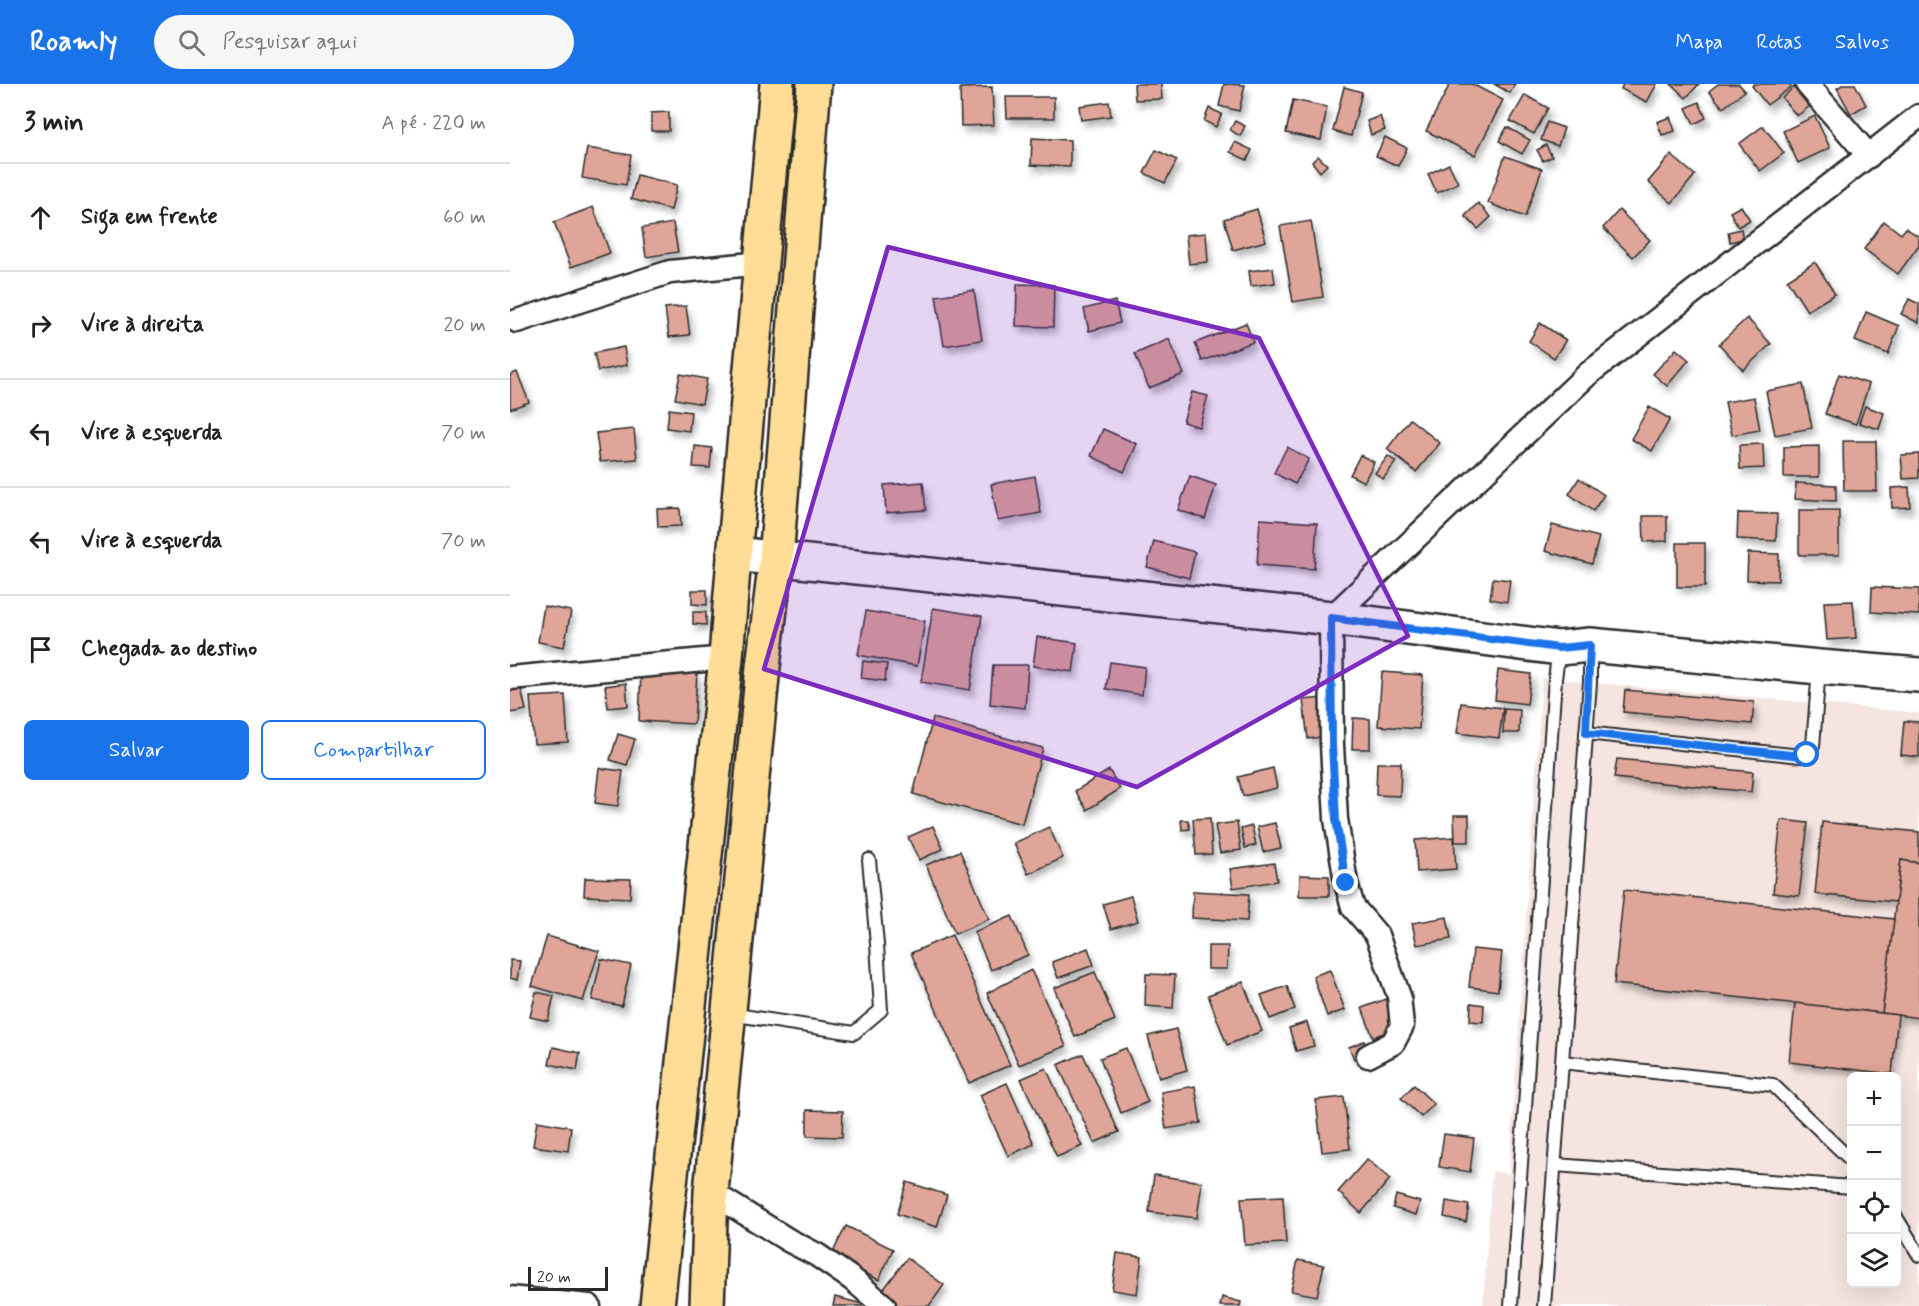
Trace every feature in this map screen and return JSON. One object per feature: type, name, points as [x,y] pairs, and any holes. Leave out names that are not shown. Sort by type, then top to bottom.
[{"type":"highway","points":[[657,1306],[726,658],[777,84]]},
{"type":"highway","points":[[707,1306],[711,1192],[763,667],[776,559],[814,84]]},
{"type":"street","points":[[1807,84],[1869,156]]},
{"type":"street","points":[[1368,1056],[1394,1043],[1402,1026],[1400,996],[1377,935],[1353,907],[1346,883],[1336,819],[1332,745],[1331,618],[1588,374],[1919,116]]},
{"type":"street","points":[[517,321],[670,272],[762,263]]},
{"type":"street","points":[[734,554],[1574,646],[1919,675]]},
{"type":"street","points":[[510,678],[726,658]]},
{"type":"street","points":[[711,1192],[788,1240],[817,1255],[852,1279],[884,1306]]},
{"type":"street","points":[[510,1298],[589,1306]]},
{"type":"lane","points":[[1544,1306],[1586,733],[1574,646]]},
{"type":"lane","points":[[1510,1306],[1555,680],[1574,646]]},
{"type":"lane","points":[[1586,733],[1801,756],[1811,751],[1813,746],[1819,667]]},
{"type":"lane","points":[[729,1014],[854,1033],[881,1010],[868,860]]},
{"type":"lane","points":[[1562,1062],[1773,1085],[1847,1157]]},
{"type":"lane","points":[[1555,1165],[1847,1187]]},
{"type":"lane","points":[[1901,1225],[1919,1255]]},
{"type":"highlighted area","points":[[888,247],[1259,338],[1408,636],[1137,787],[764,669]]},
{"type":"shaded area","points":[[1542,678],[1919,713],[1919,1306],[1483,1306],[1492,1171],[1509,1174]]},
{"type":"building","points":[[1134,84],[1161,84],[1162,99],[1135,100]]},
{"type":"building","points":[[1224,84],[1245,85],[1239,111],[1219,106]]},
{"type":"building","points":[[1450,84],[1472,84],[1503,100],[1475,155],[1426,131]]},
{"type":"building","points":[[1494,84],[1515,84],[1510,93]]},
{"type":"building","points":[[1623,84],[1657,84],[1647,102],[1621,89]]},
{"type":"building","points":[[1671,84],[1699,84],[1686,98]]},
{"type":"building","points":[[1718,84],[1739,84],[1745,91],[1723,108],[1709,91]]},
{"type":"building","points":[[1754,84],[1789,84],[1791,87],[1767,105],[1752,86]]},
{"type":"building","points":[[1844,84],[1855,84],[1866,105],[1851,114],[1837,88]]},
{"type":"building","points":[[992,87],[994,125],[961,126],[960,88]]},
{"type":"building","points":[[1344,87],[1362,92],[1351,136],[1333,131]]},
{"type":"building","points":[[1794,87],[1810,106],[1797,116],[1782,98]]},
{"type":"building","points":[[1525,95],[1548,108],[1534,134],[1510,121]]},
{"type":"building","points":[[1006,97],[1054,97],[1054,118],[1007,118]]},
{"type":"building","points":[[1293,100],[1327,107],[1321,140],[1286,133]]},
{"type":"building","points":[[1109,102],[1111,116],[1081,120],[1079,106]]},
{"type":"building","points":[[1699,102],[1706,118],[1694,124],[1686,108]]},
{"type":"building","points":[[1209,108],[1222,114],[1216,127],[1204,121]]},
{"type":"building","points":[[669,112],[669,131],[651,131],[651,113]]},
{"type":"building","points":[[1380,116],[1385,130],[1371,135],[1367,121]]},
{"type":"building","points":[[1815,116],[1830,148],[1798,163],[1783,131]]},
{"type":"building","points":[[1670,117],[1675,131],[1662,135],[1657,122]]},
{"type":"building","points":[[1235,121],[1245,126],[1240,136],[1230,130]]},
{"type":"building","points":[[1547,122],[1564,128],[1558,146],[1541,140]]},
{"type":"building","points":[[1763,126],[1784,153],[1760,171],[1739,144]]},
{"type":"building","points":[[1507,127],[1530,140],[1522,154],[1499,141]]},
{"type":"building","points":[[1385,137],[1407,148],[1398,166],[1376,156]]},
{"type":"building","points":[[1032,138],[1070,140],[1070,167],[1031,165]]},
{"type":"building","points":[[1235,142],[1252,150],[1247,160],[1230,152]]},
{"type":"building","points":[[1546,145],[1552,157],[1543,161],[1537,150]]},
{"type":"building","points":[[587,148],[631,155],[626,185],[582,178]]},
{"type":"building","points":[[1156,150],[1177,160],[1165,183],[1144,173]]},
{"type":"building","points":[[1671,155],[1695,175],[1672,203],[1648,182]]},
{"type":"building","points":[[1318,156],[1327,165],[1320,172],[1312,162]]},
{"type":"building","points":[[1505,156],[1542,169],[1525,217],[1488,203]]},
{"type":"building","points":[[1449,164],[1458,183],[1437,193],[1428,174]]},
{"type":"building","points":[[637,175],[677,185],[671,210],[631,199]]},
{"type":"building","points":[[1478,203],[1491,217],[1478,229],[1465,216]]},
{"type":"building","points":[[1741,206],[1750,220],[1738,227],[1730,212]]},
{"type":"building","points":[[593,207],[610,253],[571,267],[554,222]]},
{"type":"building","points":[[1257,209],[1266,241],[1233,250],[1224,219]]},
{"type":"building","points":[[1619,210],[1650,240],[1633,257],[1603,228]]},
{"type":"building","points":[[1311,221],[1323,297],[1293,302],[1280,226]]},
{"type":"building","points":[[1884,221],[1901,234],[1906,228],[1919,237],[1919,245],[1898,274],[1864,249]]},
{"type":"building","points":[[673,223],[678,252],[646,257],[642,228]]},
{"type":"building","points":[[1741,229],[1743,239],[1730,242],[1728,232]]},
{"type":"building","points":[[1206,233],[1208,262],[1189,264],[1186,235]]},
{"type":"building","points":[[1815,262],[1835,294],[1807,311],[1787,280]]},
{"type":"building","points":[[1273,268],[1275,283],[1251,286],[1249,271]]},
{"type":"building","points":[[1017,284],[1054,285],[1053,327],[1016,326]]},
{"type":"building","points":[[974,290],[982,340],[944,346],[936,296]]},
{"type":"building","points":[[1909,299],[1919,304],[1919,323],[1901,314]]},
{"type":"building","points":[[1115,301],[1120,323],[1089,331],[1084,309]]},
{"type":"building","points":[[686,306],[690,335],[669,337],[665,308]]},
{"type":"building","points":[[1866,312],[1899,326],[1888,354],[1855,341]]},
{"type":"building","points":[[1747,318],[1771,344],[1743,370],[1719,344]]},
{"type":"building","points":[[1246,323],[1253,342],[1202,361],[1195,343]]},
{"type":"building","points":[[1540,323],[1566,340],[1554,358],[1529,341]]},
{"type":"building","points":[[1169,339],[1184,374],[1149,388],[1135,354]]},
{"type":"building","points":[[624,347],[627,365],[598,371],[594,353]]},
{"type":"building","points":[[1676,349],[1689,360],[1667,386],[1653,374]]},
{"type":"building","points":[[517,372],[529,402],[510,409],[510,375]]},
{"type":"building","points":[[680,374],[707,379],[702,404],[675,399]]},
{"type":"building","points":[[1839,374],[1869,384],[1856,424],[1825,414]]},
{"type":"building","points":[[1803,384],[1812,428],[1775,435],[1766,391]]},
{"type":"building","points":[[1192,392],[1208,396],[1199,427],[1183,422]]},
{"type":"building","points":[[1754,397],[1760,430],[1732,435],[1725,402]]},
{"type":"building","points":[[1865,406],[1884,413],[1879,429],[1859,423]]},
{"type":"building","points":[[1649,407],[1670,419],[1652,451],[1631,439]]},
{"type":"building","points":[[669,409],[691,412],[689,431],[667,428]]},
{"type":"building","points":[[1410,419],[1440,443],[1416,472],[1387,449]]},
{"type":"building","points":[[634,429],[637,459],[600,462],[596,433]]},
{"type":"building","points":[[1103,429],[1137,444],[1124,472],[1091,456]]},
{"type":"building","points":[[1843,441],[1876,441],[1877,491],[1844,491]]},
{"type":"building","points":[[1763,444],[1764,468],[1740,469],[1739,445]]},
{"type":"building","points":[[695,446],[712,448],[710,468],[693,467]]},
{"type":"building","points":[[1819,446],[1819,477],[1784,477],[1784,447]]},
{"type":"building","points":[[1287,447],[1309,459],[1295,484],[1274,473]]},
{"type":"building","points":[[1919,454],[1919,478],[1903,479],[1901,455]]},
{"type":"building","points":[[1360,455],[1374,462],[1364,482],[1350,475]]},
{"type":"building","points":[[1388,456],[1396,462],[1383,479],[1375,473]]},
{"type":"building","points":[[1035,476],[1041,513],[998,521],[991,484]]},
{"type":"building","points":[[1190,476],[1216,485],[1205,519],[1178,510]]},
{"type":"building","points":[[1579,478],[1604,495],[1593,511],[1569,494]]},
{"type":"building","points":[[923,482],[926,510],[886,513],[884,485]]},
{"type":"building","points":[[1796,483],[1836,485],[1836,501],[1795,499]]},
{"type":"building","points":[[1909,487],[1910,507],[1892,508],[1891,488]]},
{"type":"building","points":[[680,508],[681,526],[658,527],[657,509]]},
{"type":"building","points":[[1799,510],[1839,510],[1839,555],[1799,555]]},
{"type":"building","points":[[1738,513],[1777,514],[1776,541],[1737,539]]},
{"type":"building","points":[[1643,516],[1667,516],[1667,541],[1644,542]]},
{"type":"building","points":[[1260,519],[1317,523],[1314,569],[1257,565]]},
{"type":"building","points":[[1552,525],[1599,537],[1592,564],[1545,551]]},
{"type":"building","points":[[1154,541],[1195,552],[1189,578],[1147,567]]},
{"type":"building","points":[[1677,543],[1705,543],[1705,587],[1677,587]]},
{"type":"building","points":[[1748,553],[1779,554],[1778,581],[1747,580]]},
{"type":"building","points":[[1493,578],[1510,580],[1507,602],[1490,599]]},
{"type":"building","points":[[1872,587],[1919,589],[1919,615],[1871,612]]},
{"type":"building","points":[[692,590],[707,590],[707,605],[692,604]]},
{"type":"building","points":[[1853,601],[1856,638],[1827,640],[1824,602]]},
{"type":"building","points":[[544,606],[571,611],[564,647],[538,642]]},
{"type":"building","points":[[933,608],[982,616],[970,690],[921,682]]},
{"type":"building","points":[[866,611],[925,621],[917,666],[858,655]]},
{"type":"building","points":[[693,612],[706,612],[706,625],[693,624]]},
{"type":"building","points":[[1037,637],[1077,643],[1073,672],[1033,666]]},
{"type":"building","points":[[863,661],[887,664],[885,681],[861,678]]},
{"type":"building","points":[[1110,662],[1145,667],[1142,695],[1106,689]]},
{"type":"building","points":[[993,665],[1028,665],[1025,708],[990,704]]},
{"type":"building","points":[[641,670],[697,673],[694,724],[639,721]]},
{"type":"building","points":[[1498,670],[1531,674],[1527,704],[1495,700]]},
{"type":"building","points":[[1382,672],[1423,675],[1419,729],[1378,726]]},
{"type":"building","points":[[626,683],[628,706],[608,708],[605,686]]},
{"type":"building","points":[[520,684],[526,710],[510,713],[510,686]]},
{"type":"building","points":[[1625,690],[1754,702],[1752,724],[1623,712]]},
{"type":"building","points":[[565,695],[568,742],[534,744],[530,697]]},
{"type":"building","points":[[1322,698],[1327,736],[1308,739],[1303,700]]},
{"type":"building","points":[[1461,703],[1503,708],[1499,738],[1457,733]]},
{"type":"building","points":[[1504,709],[1520,710],[1519,733],[1503,733]]},
{"type":"building","points":[[933,718],[1043,748],[1022,824],[913,794]]},
{"type":"building","points":[[1353,718],[1370,719],[1370,749],[1352,749]]},
{"type":"building","points":[[1904,721],[1919,722],[1919,757],[1901,755]]},
{"type":"building","points":[[618,734],[635,739],[627,765],[610,760]]},
{"type":"building","points":[[1617,759],[1753,772],[1751,792],[1614,778]]},
{"type":"building","points":[[1377,763],[1401,763],[1400,796],[1376,795]]},
{"type":"building","points":[[599,768],[623,771],[618,806],[595,803]]},
{"type":"building","points":[[1273,768],[1277,788],[1243,796],[1238,777]]},
{"type":"building","points":[[1109,770],[1120,789],[1087,810],[1075,791]]},
{"type":"building","points":[[1454,815],[1469,815],[1469,842],[1455,842]]},
{"type":"building","points":[[1210,818],[1212,854],[1196,855],[1193,819]]},
{"type":"building","points":[[1181,820],[1188,820],[1190,829],[1182,830]]},
{"type":"building","points":[[1781,820],[1808,823],[1799,896],[1773,893]]},
{"type":"building","points":[[1237,822],[1241,850],[1220,853],[1215,825]]},
{"type":"building","points":[[1822,822],[1919,832],[1919,863],[1901,860],[1896,902],[1815,894]]},
{"type":"building","points":[[1275,823],[1281,848],[1263,852],[1257,827]]},
{"type":"building","points":[[933,826],[943,849],[919,860],[908,837]]},
{"type":"building","points":[[1252,826],[1256,845],[1245,848],[1241,829]]},
{"type":"building","points":[[1049,827],[1063,858],[1028,874],[1014,843]]},
{"type":"building","points":[[1454,837],[1456,869],[1417,872],[1415,840]]},
{"type":"building","points":[[960,851],[989,919],[955,934],[926,865]]},
{"type":"building","points":[[1901,860],[1919,863],[1919,1018],[1882,1013]]},
{"type":"building","points":[[1274,863],[1277,881],[1233,888],[1230,869]]},
{"type":"building","points":[[1300,875],[1329,876],[1329,896],[1299,896]]},
{"type":"building","points":[[585,878],[631,879],[630,898],[584,896]]},
{"type":"building","points":[[1624,890],[1894,919],[1882,1013],[1614,984]]},
{"type":"building","points":[[1193,891],[1249,894],[1247,921],[1192,918]]},
{"type":"building","points":[[1131,896],[1138,921],[1111,929],[1103,904]]},
{"type":"building","points":[[1012,916],[1028,955],[991,970],[974,932]]},
{"type":"building","points":[[1447,917],[1451,939],[1417,945],[1412,923]]},
{"type":"building","points":[[952,935],[1010,1065],[969,1083],[911,953]]},
{"type":"building","points":[[547,936],[599,951],[583,1001],[532,986]]},
{"type":"building","points":[[1208,946],[1228,946],[1227,969],[1208,969]]},
{"type":"building","points":[[1088,948],[1094,965],[1058,978],[1052,962]]},
{"type":"building","points":[[1473,949],[1502,952],[1498,991],[1469,987]]},
{"type":"building","points":[[601,959],[631,965],[622,1006],[592,1000]]},
{"type":"building","points":[[510,960],[520,961],[517,980],[510,978]]},
{"type":"building","points":[[1031,970],[1066,1046],[1019,1065],[987,993]]},
{"type":"building","points":[[1330,970],[1345,1010],[1327,1016],[1313,976]]},
{"type":"building","points":[[1095,972],[1115,1020],[1075,1037],[1054,988]]},
{"type":"building","points":[[1146,974],[1175,975],[1173,1008],[1145,1006]]},
{"type":"building","points":[[1243,982],[1262,1031],[1227,1045],[1208,995]]},
{"type":"building","points":[[1287,986],[1295,1009],[1270,1019],[1261,995]]},
{"type":"building","points":[[536,992],[554,996],[548,1021],[530,1017]]},
{"type":"building","points":[[1386,999],[1397,1028],[1373,1037],[1362,1008]]},
{"type":"building","points":[[1471,1003],[1484,1005],[1483,1022],[1470,1021]]},
{"type":"building","points":[[1795,1003],[1898,1015],[1892,1072],[1789,1062]]},
{"type":"building","points":[[1307,1022],[1314,1046],[1296,1051],[1289,1028]]},
{"type":"building","points":[[1176,1029],[1187,1070],[1159,1078],[1148,1036]]},
{"type":"building","points":[[1364,1041],[1369,1052],[1354,1059],[1349,1047]]},
{"type":"building","points":[[553,1047],[580,1053],[577,1070],[549,1064]]},
{"type":"building","points":[[1126,1048],[1148,1102],[1121,1113],[1100,1058]]},
{"type":"building","points":[[1083,1054],[1119,1132],[1094,1143],[1058,1065]]},
{"type":"building","points":[[1046,1068],[1082,1146],[1057,1157],[1021,1079]]},
{"type":"building","points":[[1007,1083],[1034,1144],[1008,1156],[980,1095]]},
{"type":"building","points":[[1414,1085],[1434,1104],[1421,1117],[1401,1098]]},
{"type":"building","points":[[1195,1086],[1201,1123],[1166,1129],[1161,1092]]},
{"type":"building","points":[[1344,1097],[1350,1149],[1322,1152],[1316,1100]]},
{"type":"building","points":[[807,1110],[843,1111],[842,1137],[807,1136]]},
{"type":"building","points":[[537,1121],[571,1127],[568,1151],[533,1146]]},
{"type":"building","points":[[1444,1134],[1474,1138],[1470,1172],[1439,1167]]},
{"type":"building","points":[[1367,1159],[1390,1179],[1361,1213],[1338,1192]]},
{"type":"building","points":[[1154,1175],[1202,1182],[1197,1218],[1149,1212]]},
{"type":"building","points":[[907,1182],[947,1195],[937,1227],[897,1214]]},
{"type":"building","points":[[1396,1195],[1420,1202],[1416,1215],[1393,1208]]},
{"type":"building","points":[[1283,1196],[1286,1243],[1245,1245],[1241,1198]]},
{"type":"building","points":[[1446,1201],[1469,1205],[1466,1222],[1444,1217]]},
{"type":"building","points":[[846,1226],[893,1249],[879,1280],[831,1256]]},
{"type":"building","points":[[1117,1253],[1142,1257],[1137,1294],[1112,1290]]},
{"type":"building","points":[[907,1258],[944,1285],[929,1306],[896,1306],[880,1294]]},
{"type":"building","points":[[1298,1260],[1324,1265],[1317,1296],[1291,1291]]},
{"type":"building","points":[[835,1297],[863,1304],[862,1306],[833,1306]]},
{"type":"building","points":[[1222,1297],[1241,1302],[1240,1306],[1220,1306]]},
{"type":"route","points":[[1346,883],[1336,819],[1332,745],[1331,618],[1559,648],[1590,645],[1586,733],[1807,755]]}]
